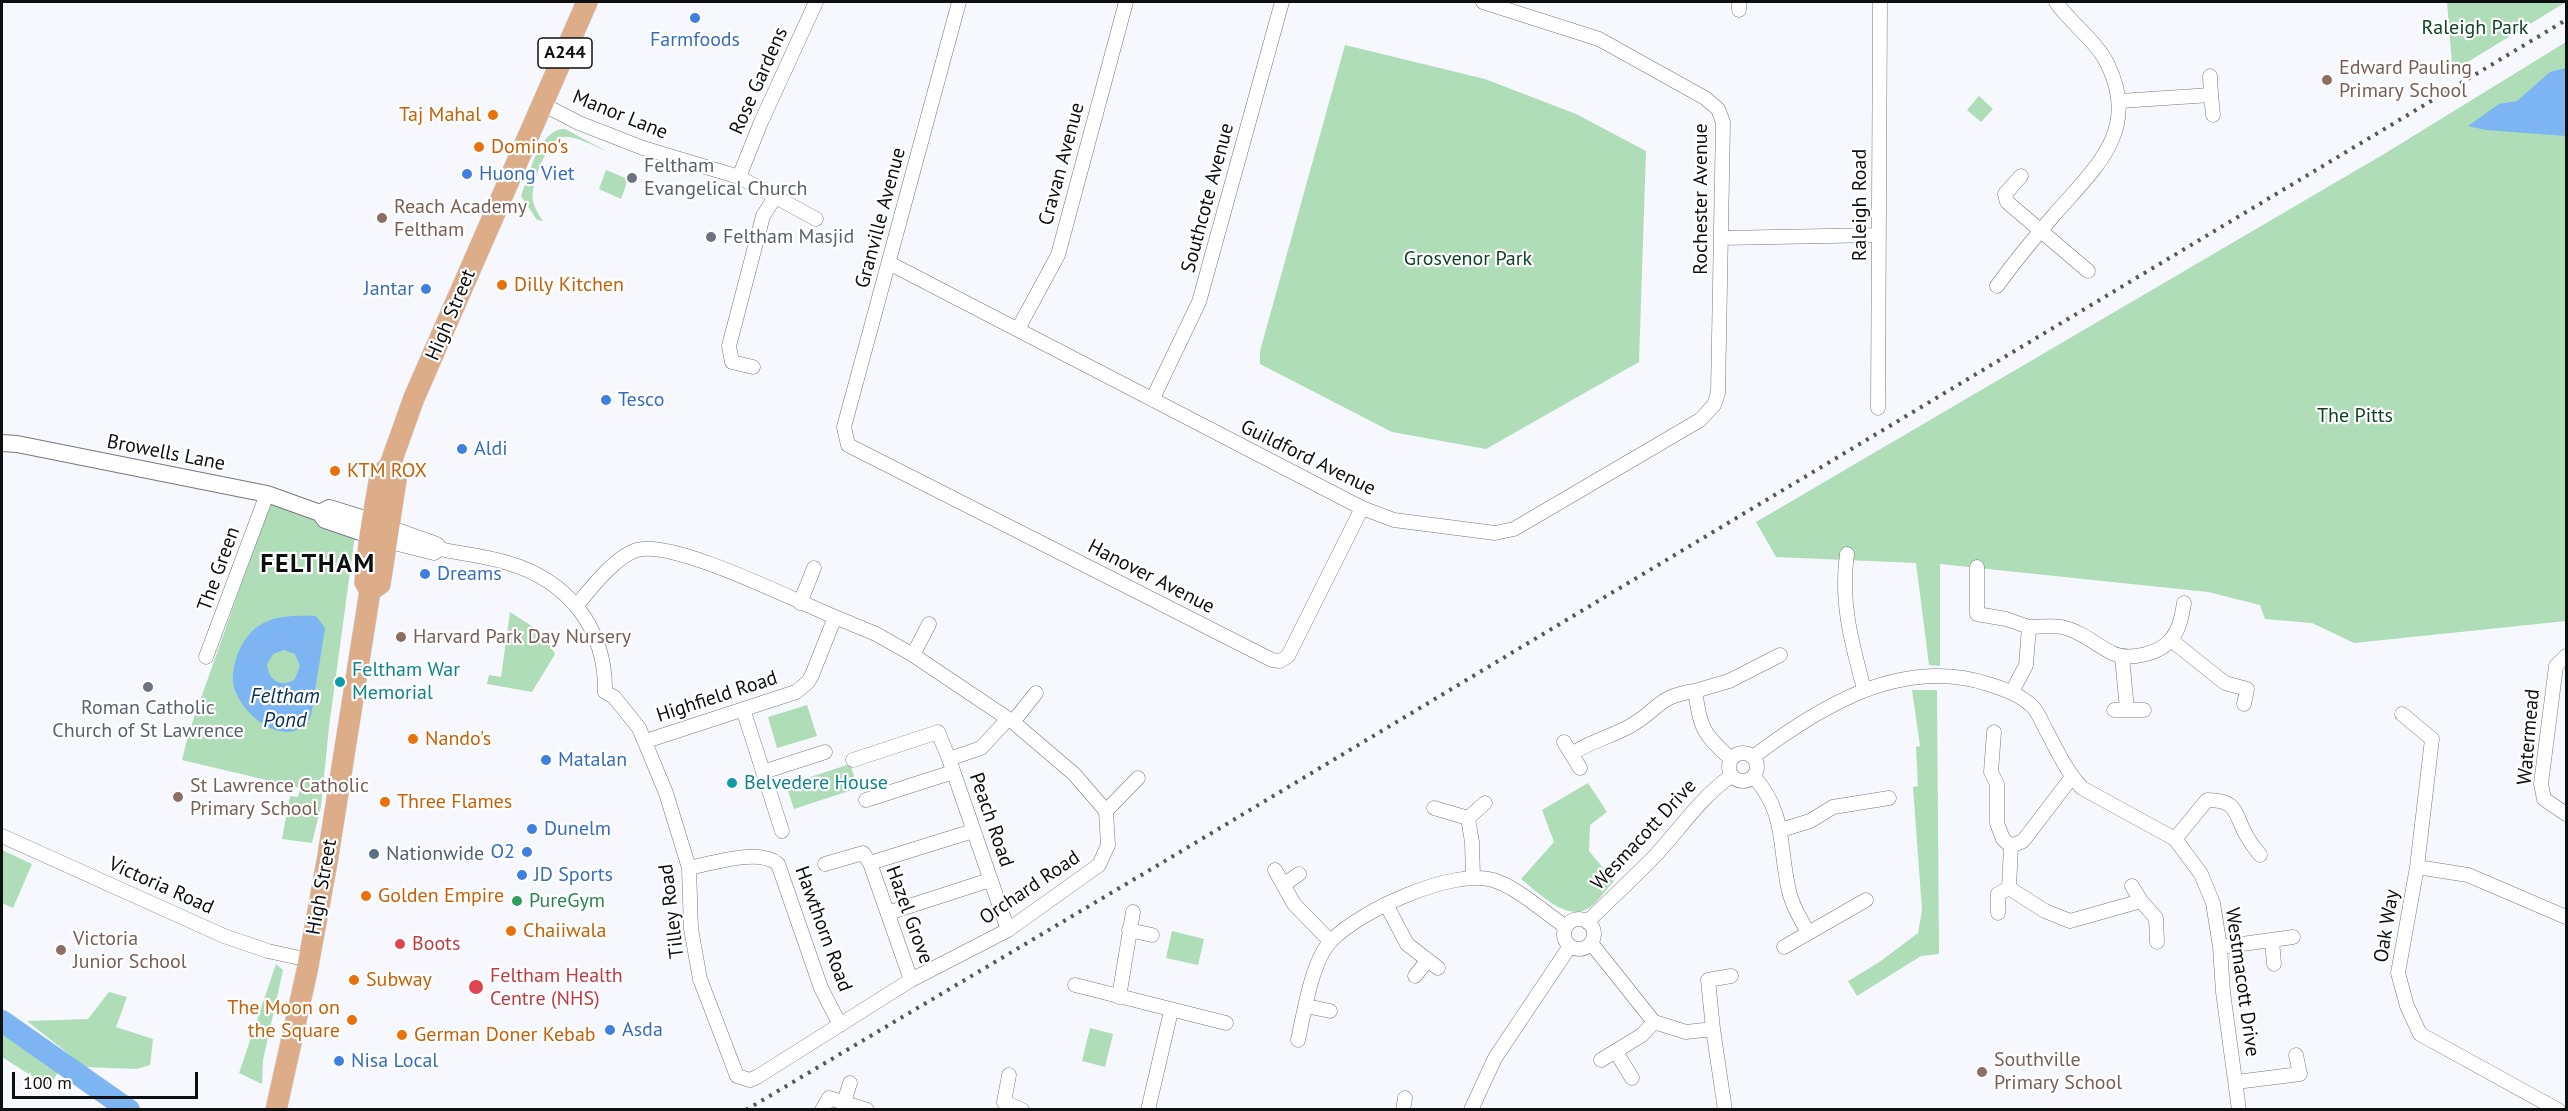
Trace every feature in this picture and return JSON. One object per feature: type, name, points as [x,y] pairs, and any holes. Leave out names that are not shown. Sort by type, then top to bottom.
[{"type":"main road","name":"High Street","points":[[276,1110],[309,960],[327,862],[370,591],[380,584],[379,531],[396,480],[390,465],[411,404],[587,2]]},
{"type":"street","name":"Rose Gardens","points":[[739,177],[766,111],[816,2]]},
{"type":"street","name":"Granville Avenue","points":[[848,445],[844,427],[959,2]]},
{"type":"street","name":"Cravan Avenue","points":[[1018,329],[1058,255],[1126,2]]},
{"type":"street","name":"Southcote Avenue","points":[[1154,398],[1199,302],[1282,2]]},
{"type":"street","name":"Rochester Avenue","points":[[1483,2],[1599,39],[1705,98],[1718,109],[1723,122],[1722,238],[1718,393],[1714,405]]},
{"type":"street","name":"Raleigh Road","points":[[1878,408],[1880,2]]},
{"type":"street","points":[[1997,286],[2040,231],[2107,153],[2115,131],[2120,101],[2106,62],[2056,2]]},
{"type":"street","points":[[2210,76],[2213,115]]},
{"type":"street","points":[[2120,101],[2211,95]]},
{"type":"street","name":"Manor Lane","points":[[542,104],[579,123],[643,148],[739,177],[816,219]]},
{"type":"street","points":[[2021,176],[2005,194],[2007,202],[2088,271]]},
{"type":"street","points":[[753,367],[732,362],[729,346],[763,216],[775,197]]},
{"type":"street","points":[[1722,238],[1879,235]]},
{"type":"street","name":"Guildford Avenue","points":[[889,263],[1154,398],[1219,435],[1362,508],[1394,520],[1495,533],[1514,529],[1700,420],[1714,405]]},
{"type":"street","name":"Browells Lane","points":[[2,443],[267,494],[320,513],[325,520],[379,531]]},
{"type":"street","name":"Hanover Avenue","points":[[848,445],[1272,660],[1281,661],[1288,656],[1362,508]]},
{"type":"street","name":"The Green","points":[[206,657],[267,494]]},
{"type":"street","name":"Highfield Road","points":[[379,531],[434,553],[440,549],[518,566],[541,577],[577,605],[592,627],[602,650],[605,663],[605,692],[621,704],[646,741],[787,696],[808,682],[835,617]]},
{"type":"street","points":[[577,605],[619,558],[638,549],[659,548],[742,575],[800,603],[876,634],[913,655],[1010,721],[1074,774],[1106,811],[1138,778]]},
{"type":"street","points":[[1847,554],[1844,595],[1848,631],[1864,689]]},
{"type":"street","points":[[1977,567],[1977,621],[2006,619],[2030,627],[2062,627],[2122,657],[2152,651],[2171,640],[2181,622],[2184,603]]},
{"type":"street","points":[[800,603],[814,568]]},
{"type":"street","points":[[913,655],[929,624]]},
{"type":"street","points":[[2012,692],[2026,665],[2030,627]]},
{"type":"street","points":[[2171,640],[2225,683],[2251,683],[2244,704]]},
{"type":"street","points":[[1753,652],[1760,665]]},
{"type":"street","points":[[1580,768],[1568,748],[1632,725],[1662,700],[1677,693],[1695,691],[1729,681],[1780,655]]},
{"type":"street","name":"Watermead","points":[[2566,656],[2556,666],[2541,784],[2544,799],[2566,814]]},
{"type":"street","points":[[2122,657],[2120,710],[2144,710]]},
{"type":"street","name":"Westmacott Drive","points":[[1753,757],[1829,705],[1885,682],[1929,677],[1955,677],[1977,680],[2012,692],[2034,709],[2072,777],[2082,788],[2175,839],[2201,874],[2213,903],[2239,1110]]},
{"type":"street","points":[[1695,691],[1701,726],[1710,740],[1731,759]]},
{"type":"street","name":"Peach Road","points":[[1008,930],[949,759],[981,748],[1035,693]]},
{"type":"street","points":[[743,709],[782,831]]},
{"type":"street","name":"Oak Way","points":[[2402,714],[2432,739],[2417,867],[2398,973],[2407,1006],[2420,1034],[2558,1110]]},
{"type":"street","points":[[853,760],[938,732],[949,759]]},
{"type":"street","points":[[1994,732],[1991,772],[1997,784],[1997,823],[2003,839],[2011,846]]},
{"type":"street","name":"Tilley Road","points":[[646,741],[666,793],[689,868],[691,929],[700,979],[737,1076]]},
{"type":"street","points":[[763,772],[825,752]]},
{"type":"street","points":[[1742,753],[1753,757],[1758,766],[1754,777],[1741,782],[1731,776],[1728,767],[1731,759],[1742,753]]},
{"type":"street","points":[[866,800],[953,772]]},
{"type":"street","name":"Wesmacott Drive","points":[[1587,922],[1654,856],[1696,807],[1731,776]]},
{"type":"street","points":[[1754,777],[1772,801],[1781,830],[1790,894],[1796,912],[1808,932]]},
{"type":"street","points":[[2011,846],[2023,841],[2072,777]]},
{"type":"street","points":[[1781,830],[1810,821],[1833,807],[1889,798]]},
{"type":"street","points":[[2175,839],[2207,801],[2223,800],[2235,810],[2246,834],[2260,855]]},
{"type":"street","points":[[1468,818],[1485,803]]},
{"type":"street","points":[[1434,808],[1468,818]]},
{"type":"street","name":"Orchard Road","points":[[737,1076],[750,1080],[757,1077],[912,980],[1008,930],[1099,865],[1108,845],[1106,811]]},
{"type":"street","points":[[1468,818],[1472,843],[1473,877]]},
{"type":"street","points":[[825,864],[863,853],[870,863],[973,831]]},
{"type":"street","name":"Victoria Road","points":[[2,836],[224,936],[268,951],[309,960]]},
{"type":"street","points":[[2008,888],[2011,846]]},
{"type":"street","name":"Hawthorn Road","points":[[689,868],[764,856],[778,864],[821,988],[840,1024]]},
{"type":"street","name":"Hazel Grove","points":[[870,863],[912,980]]},
{"type":"street","points":[[2417,867],[2468,875],[2566,916]]},
{"type":"street","points":[[1275,870],[1294,904],[1330,941]]},
{"type":"street","points":[[1283,885],[1299,874]]},
{"type":"street","points":[[1298,1040],[1315,970],[1330,941],[1356,921],[1386,904],[1454,879],[1473,877],[1493,880],[1508,886],[1566,927]]},
{"type":"street","points":[[888,913],[990,880]]},
{"type":"street","points":[[2132,886],[2156,918],[2157,942]]},
{"type":"street","points":[[2008,888],[2045,911],[2070,921],[2141,901]]},
{"type":"street","points":[[1998,913],[1998,894],[2008,888]]},
{"type":"street","points":[[1784,947],[1866,900]]},
{"type":"street","points":[[1386,904],[1407,944],[1432,965],[1415,976]]},
{"type":"street","points":[[1119,997],[1133,912]]},
{"type":"street","points":[[1591,943],[1579,949],[1570,946],[1564,937],[1566,927],[1573,920],[1587,922],[1593,931],[1591,943],[1654,1022],[1686,1032],[1713,1029]]},
{"type":"street","points":[[1130,930],[1152,935]]},
{"type":"street","points":[[2220,947],[2293,937]]},
{"type":"street","points":[[2272,940],[2274,964]]},
{"type":"street","points":[[1471,1110],[1495,1058],[1570,946]]},
{"type":"street","points":[[1725,1110],[1708,976],[1731,976]]},
{"type":"street","points":[[1075,986],[1226,1023]]},
{"type":"street","points":[[1306,1006],[1330,1011]]},
{"type":"street","points":[[1148,1110],[1171,1011]]},
{"type":"street","points":[[1601,1060],[1642,1035],[1654,1022]]},
{"type":"street","points":[[1616,1052],[1632,1078]]},
{"type":"street","points":[[2236,1082],[2300,1074],[2296,1055]]},
{"type":"street","points":[[1009,1075],[1004,1102],[1022,1110]]},
{"type":"street","points":[[844,1102],[850,1083]]},
{"type":"street","points":[[822,1110],[829,1098],[867,1110]]},
{"type":"green space","name":"Raleigh Park","points":[[2447,2],[2566,2],[2466,63],[2452,65]]},
{"type":"green space","name":"The Pitts","points":[[2566,42],[2566,621],[2354,643],[2312,623],[2265,619],[2260,605],[2208,592],[1940,564],[1940,666],[1929,665],[1916,563],[1776,557],[1756,522],[2384,154]]},
{"type":"green space","name":"Grosvenor Park","points":[[1345,45],[1485,79],[1576,114],[1646,151],[1639,362],[1486,449],[1392,432],[1260,364],[1260,351]]},
{"type":"green space","points":[[1979,96],[1993,109],[1981,122],[1967,110]]},
{"type":"green space","points":[[565,129],[612,154],[574,138],[564,137],[558,140],[546,154],[534,184],[534,203],[543,221],[537,220],[521,196],[542,144],[548,136]]},
{"type":"green space","points":[[606,170],[628,179],[621,199],[599,189]]},
{"type":"green space","points":[[270,503],[355,535],[329,727],[321,806],[312,843],[282,839],[290,796],[298,797],[300,788],[182,760],[189,732]]},
{"type":"green space","points":[[510,612],[544,634],[555,654],[532,692],[487,684],[489,675],[501,677]]},
{"type":"green space","points":[[1912,690],[1937,690],[1939,954],[1921,956],[1857,996],[1848,981],[1878,963],[1918,933],[1922,910],[1913,787],[1918,786],[1916,747],[1920,746]]},
{"type":"green space","points":[[807,705],[817,736],[777,748],[768,717]]},
{"type":"green space","points":[[850,764],[858,788],[794,809],[786,785]]},
{"type":"green space","points":[[1588,783],[1607,812],[1590,825],[1589,851],[1614,881],[1591,907],[1579,912],[1561,908],[1552,903],[1521,879],[1554,842],[1542,810]]},
{"type":"green space","points":[[2,850],[32,864],[13,908],[2,903]]},
{"type":"green space","points":[[1172,931],[1204,939],[1198,965],[1166,958]]},
{"type":"green space","points":[[276,964],[283,970],[263,1060],[262,1084],[239,1073]]},
{"type":"green space","points":[[109,992],[127,997],[116,1027],[153,1039],[150,1065],[137,1069],[85,1067],[27,1021],[88,1019]]},
{"type":"green space","points":[[2,1024],[62,1066],[49,1087],[2,1057]]},
{"type":"green space","points":[[1090,1028],[1113,1034],[1105,1067],[1082,1061]]},
{"type":"water","points":[[2566,68],[2566,136],[2486,130],[2468,126],[2499,104],[2517,101],[2550,72]]},
{"type":"water","name":"Feltham Pond","points":[[316,616],[325,628],[311,716],[302,727],[291,732],[278,731],[266,726],[244,706],[233,682],[234,666],[245,639],[261,624],[280,617]],"holes":[[[284,650],[295,654],[300,666],[295,679],[285,683],[276,681],[270,674],[267,664],[273,654]]]},
{"type":"waterway","points":[[2,1021],[129,1110]]},
{"type":"railway","points":[[746,1110],[2566,20]]},
{"type":"place","name":"Farmfoods","points":[[695,18]]},
{"type":"place","name":"Edward Pauling Primary School","points":[[2327,80]]},
{"type":"place","name":"Taj Mahal","points":[[493,115]]},
{"type":"place","name":"Domino's","points":[[479,147]]},
{"type":"place","name":"Huong Viet","points":[[467,174]]},
{"type":"place","name":"Feltham Evangelical Church","points":[[632,178]]},
{"type":"place","name":"Reach Academy Feltham","points":[[382,218]]},
{"type":"place","name":"Feltham Masjid","points":[[711,237]]},
{"type":"place","name":"Dilly Kitchen","points":[[502,285]]},
{"type":"place","name":"Jantar","points":[[426,289]]},
{"type":"place","name":"Tesco","points":[[606,400]]},
{"type":"place","name":"Aldi","points":[[462,449]]},
{"type":"place","name":"KTM ROX","points":[[335,471]]},
{"type":"place","name":"Dreams","points":[[425,574]]},
{"type":"place","name":"Harvard Park Day Nursery","points":[[401,637]]},
{"type":"place","name":"Feltham War Memorial","points":[[340,682]]},
{"type":"place","name":"Roman Catholic Church of St Lawrence","points":[[148,687]]},
{"type":"place","name":"Nando's","points":[[413,739]]},
{"type":"place","name":"Matalan","points":[[546,760]]},
{"type":"place","name":"Belvedere House","points":[[732,783]]},
{"type":"place","name":"St Lawrence Catholic Primary School","points":[[178,797]]},
{"type":"place","name":"Three Flames","points":[[385,802]]},
{"type":"place","name":"Dunelm","points":[[532,829]]},
{"type":"place","name":"O2","points":[[527,852]]},
{"type":"place","name":"Nationwide","points":[[374,854]]},
{"type":"place","name":"JD Sports","points":[[522,875]]},
{"type":"place","name":"Golden Empire","points":[[366,896]]},
{"type":"place","name":"PureGym","points":[[517,901]]},
{"type":"place","name":"Chaiiwala","points":[[511,931]]},
{"type":"place","name":"Boots","points":[[400,944]]},
{"type":"place","name":"Victoria Junior School","points":[[61,950]]},
{"type":"place","name":"Subway","points":[[354,980]]},
{"type":"place","name":"Feltham Health Centre (NHS)","points":[[476,987]]},
{"type":"place","name":"The Moon on the Square","points":[[352,1020]]},
{"type":"place","name":"Asda","points":[[610,1030]]},
{"type":"place","name":"German Doner Kebab","points":[[402,1035]]},
{"type":"place","name":"Nisa Local","points":[[339,1061]]},
{"type":"place","name":"Southville Primary School","points":[[1982,1072]]},
{"type":"district","name":"FELTHAM","points":[[318,565]]}]
